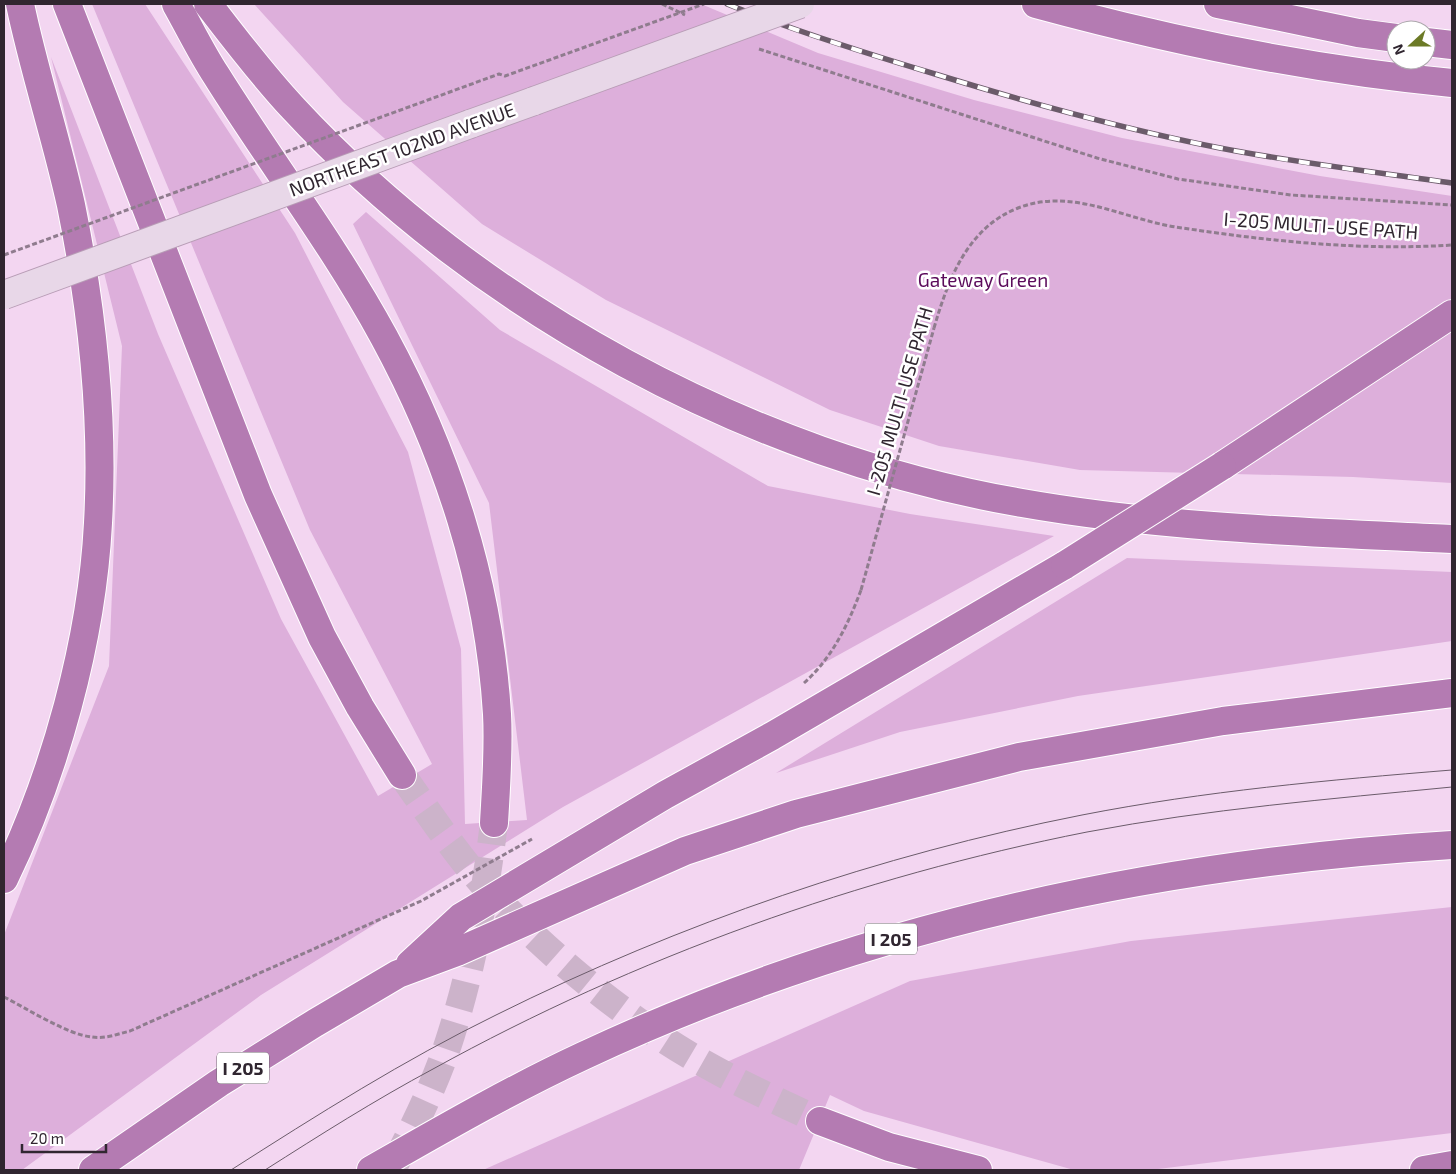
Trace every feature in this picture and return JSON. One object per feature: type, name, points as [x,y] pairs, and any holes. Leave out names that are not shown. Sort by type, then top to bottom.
[{"type":"highway","points":[[4,879],[44,779],[66,709],[90,594],[98,525],[100,465],[97,404],[83,273],[68,195],[20,4]]},
{"type":"highway","points":[[67,4],[258,495],[322,637],[360,707],[402,775]]},
{"type":"highway","points":[[176,4],[215,73],[316,225],[384,336],[410,388],[435,445],[456,501],[472,555],[491,654],[497,716],[494,823]]},
{"type":"highway","points":[[208,4],[253,63],[294,109],[370,183],[430,234],[530,307],[588,343],[655,379],[722,411],[872,467],[948,488],[1020,503],[1172,523],[1452,539]]},
{"type":"highway","points":[[1036,4],[1199,43],[1273,58],[1416,80],[1452,83]]},
{"type":"highway","points":[[1218,4],[1358,33],[1386,37]]},
{"type":"highway","points":[[1436,43],[1452,45]]},
{"type":"highway","points":[[398,974],[461,917],[665,795],[772,736],[1065,565],[1222,466],[1452,314]]},
{"type":"highway","name":"I 205","points":[[94,1170],[219,1084],[315,1023],[398,974],[457,952],[685,851],[796,814],[1019,757],[1223,721],[1452,693]]},
{"type":"highway","name":"I 205","points":[[372,1170],[464,1116],[583,1056],[671,1017],[832,958],[933,926],[1043,900],[1141,880],[1259,862],[1452,844]]},
{"type":"highway","points":[[820,1120],[889,1147],[978,1170]]},
{"type":"highway","points":[[1424,1170],[1452,1165]]},
{"type":"main road","name":"NORTHEAST 102ND AVENUE","points":[[4,296],[800,4]]},
{"type":"path","points":[[662,4],[687,16]]},
{"type":"path","name":"NORTHEAST 102ND AVENUE","points":[[4,254],[499,74],[505,76],[704,4]]},
{"type":"path","points":[[755,48],[1097,158],[1178,179],[1291,194],[1452,205]]},
{"type":"path","name":"I-205 MULTI-USE PATH","points":[[861,590],[945,291],[956,264],[975,240],[995,222],[1016,209],[1042,201],[1068,200],[1174,227],[1287,241],[1364,245],[1452,245]]},
{"type":"path","points":[[4,997],[72,1032]]},
{"type":"green space","points":[[92,4],[145,4],[295,233],[408,452],[461,649],[465,824],[527,820],[489,503],[353,224],[366,212],[500,330],[768,486],[910,514],[1054,536],[563,807],[261,995],[22,1170],[4,1170],[4,935],[109,666],[122,346],[51,57],[158,334],[281,619],[378,796],[432,764],[310,530]]},
{"type":"green space","name":"Gateway Green","points":[[254,4],[701,4],[818,53],[974,100],[1122,138],[1320,176],[1452,196],[1452,483],[1353,477],[1080,470],[939,446],[830,410],[606,300],[482,224],[343,102]]},
{"type":"green space","points":[[1127,558],[1452,572],[1452,641],[1078,696],[900,732],[776,773]]},
{"type":"green space","points":[[1452,907],[1452,1133],[1150,1170],[1074,1170],[864,1111],[830,1095],[799,1170],[483,1170],[910,981],[1131,941]]},
{"type":"tunnel","points":[[402,775],[456,850],[491,893],[527,930],[585,981],[625,1012],[687,1054],[753,1089],[820,1121]]},
{"type":"tunnel","points":[[395,1164],[433,1085],[459,1009],[487,877],[494,823]]},
{"type":"tram line","points":[[231,1170],[394,1069],[496,1015],[637,951],[709,922],[782,896],[931,850],[1006,831],[1082,815],[1220,793],[1313,782],[1452,770]]},
{"type":"tram line","points":[[265,1170],[390,1093],[433,1069],[589,991],[751,925],[833,897],[917,872],[1002,851],[1132,824],[1315,800],[1452,787]]},
{"type":"railway","points":[[727,4],[883,58],[1112,124],[1184,141],[1249,153],[1452,183]]}]
